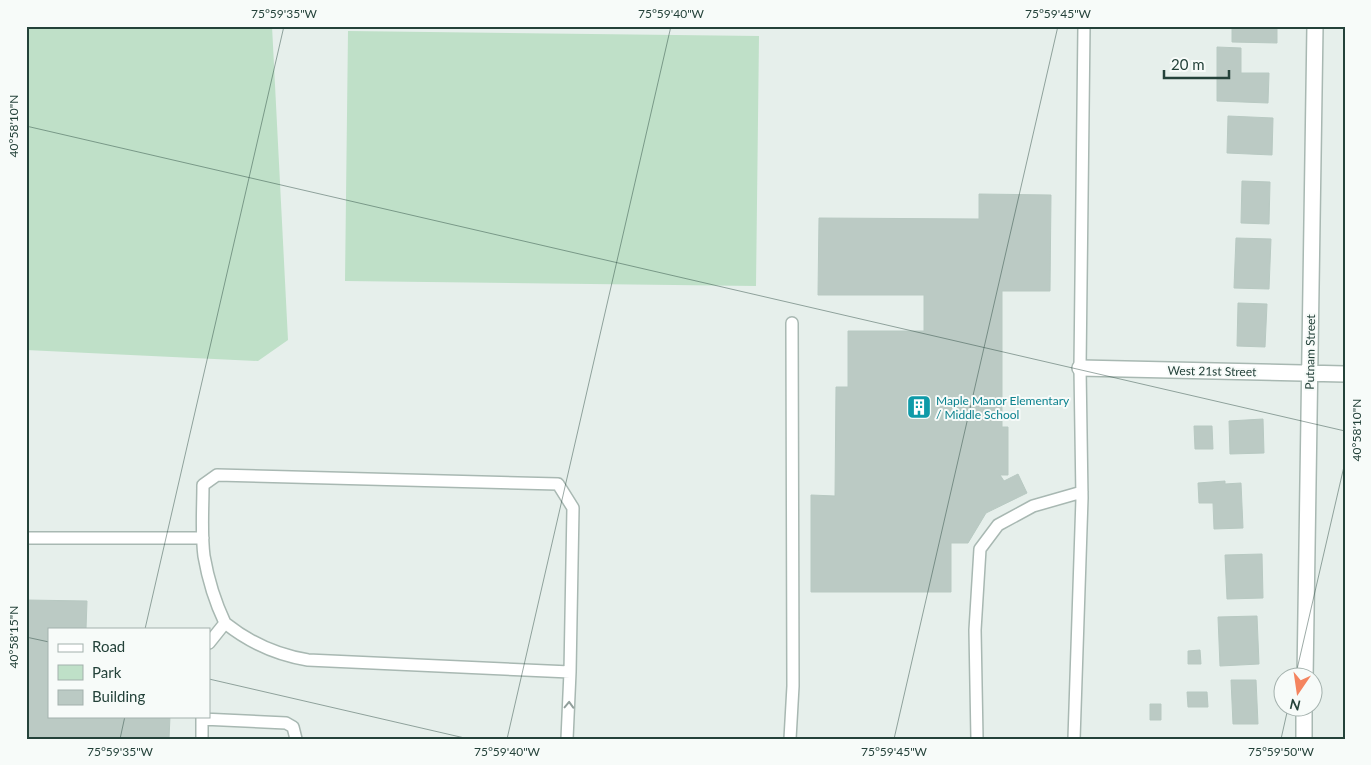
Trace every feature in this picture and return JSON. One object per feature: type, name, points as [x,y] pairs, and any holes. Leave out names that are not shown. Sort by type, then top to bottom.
[{"type":"street","name":"Putnam Street","points":[[1305,668],[1315,26]]},
{"type":"street","name":"West 21st Street","points":[[1080,368],[1345,374]]},
{"type":"street","points":[[1304,718],[1304,739]]},
{"type":"lane","points":[[1074,739],[1082,492],[1080,368],[1084,26]]},
{"type":"lane","points":[[790,739],[793,659],[792,323]]},
{"type":"lane","points":[[567,739],[570,672],[572,508],[558,484],[217,475],[203,485],[204,557],[216,603],[225,623],[239,635],[256,644],[286,656],[308,660],[570,672]]},
{"type":"lane","points":[[977,739],[975,630],[980,549],[998,525],[1032,506],[1082,492]]},
{"type":"lane","points":[[26,538],[203,538]]},
{"type":"lane","points":[[210,642],[225,623]]},
{"type":"lane","points":[[202,739],[202,718],[286,722],[293,728],[296,739]]},
{"type":"green space","points":[[26,26],[272,26],[288,340],[258,361],[26,350]]},
{"type":"green space","points":[[348,31],[759,36],[756,286],[345,281]]},
{"type":"building","points":[[1232,26],[1277,26],[1277,43],[1232,42]]},
{"type":"building","points":[[1217,47],[1241,48],[1241,73],[1269,73],[1268,103],[1217,101]]},
{"type":"building","points":[[1228,116],[1273,118],[1272,155],[1227,153]]},
{"type":"building","points":[[1242,181],[1270,182],[1269,224],[1241,223]]},
{"type":"building","name":"Maple Manor Elementary / Middle School","points":[[979,194],[1051,195],[1050,291],[1002,291],[1002,427],[1008,427],[1008,475],[1000,475],[1004,481],[1018,474],[1027,493],[986,513],[968,543],[951,543],[951,592],[811,592],[811,495],[835,496],[836,387],[848,387],[848,331],[924,331],[924,295],[818,295],[819,218],[979,219]]},
{"type":"building","points":[[1236,238],[1271,239],[1269,289],[1234,288]]},
{"type":"building","points":[[1238,303],[1267,304],[1265,347],[1237,346]]},
{"type":"building","points":[[1263,419],[1264,453],[1230,454],[1229,421]]},
{"type":"building","points":[[1194,426],[1212,426],[1213,449],[1195,449]]},
{"type":"building","points":[[1225,481],[1225,484],[1241,483],[1243,528],[1214,529],[1213,503],[1199,503],[1198,483]]},
{"type":"building","points":[[1262,554],[1263,598],[1227,599],[1225,555]]},
{"type":"building","points":[[26,600],[87,601],[86,628],[48,628],[48,718],[170,718],[169,739],[26,739]]},
{"type":"building","points":[[1257,616],[1259,664],[1220,666],[1218,617]]},
{"type":"building","points":[[1200,650],[1201,664],[1188,664],[1188,651]]},
{"type":"building","points":[[1231,680],[1256,680],[1258,724],[1233,724]]},
{"type":"building","points":[[1187,692],[1207,692],[1208,707],[1188,707]]},
{"type":"building","points":[[1150,704],[1161,704],[1161,720],[1150,720]]},
{"type":"place","name":"Maple Manor Elementary / Middle School","points":[[919,407]]}]
